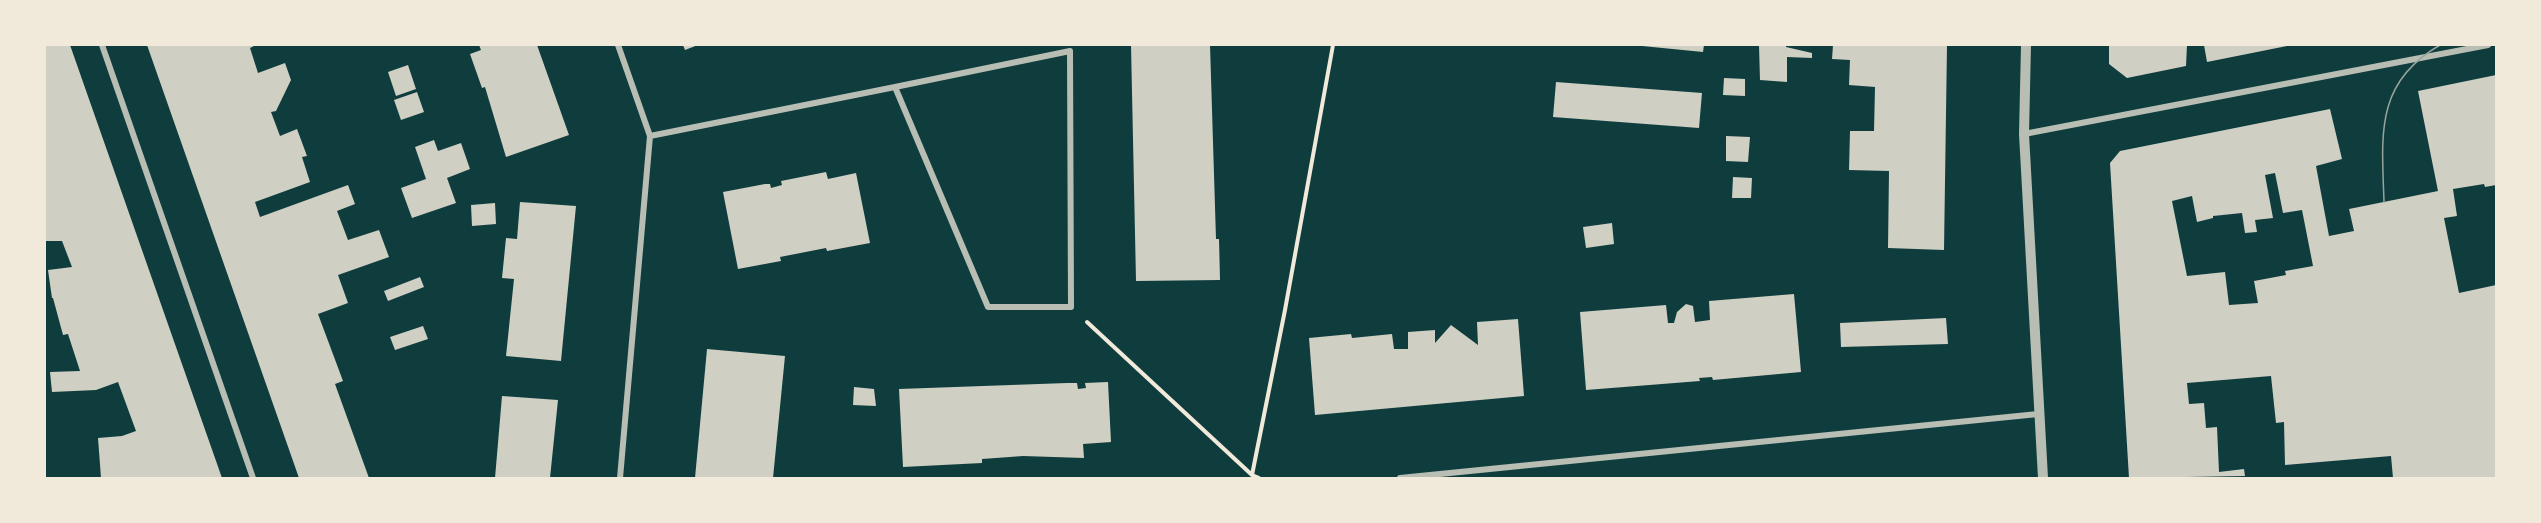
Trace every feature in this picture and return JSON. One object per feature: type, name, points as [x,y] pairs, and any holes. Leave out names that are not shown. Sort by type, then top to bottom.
[{"type":"street","points":[[102,45],[254,478]]},
{"type":"street","points":[[618,45],[650,136],[620,478]]},
{"type":"street","points":[[2026,45],[2024,134],[2043,478]]},
{"type":"street","points":[[2024,134],[2488,45]]},
{"type":"street","points":[[650,136],[894,87],[1069,48],[1071,307],[988,307],[894,87]]},
{"type":"street","points":[[1400,478],[2038,414]]},
{"type":"path","points":[[1252,475],[1285,310],[1333,45]]},
{"type":"path","points":[[1071,307],[1252,475],[1259,478]]},
{"type":"building","points":[[45,45],[70,45],[222,478],[101,478],[98,438],[122,436],[136,431],[118,382],[96,390],[52,392],[50,372],[80,371],[68,334],[63,335],[52,298],[48,270],[72,267],[62,241],[45,241]]},
{"type":"building","points":[[147,45],[256,45],[250,48],[258,73],[285,63],[291,80],[276,111],[271,112],[280,136],[297,129],[307,156],[302,157],[310,182],[255,202],[260,217],[348,185],[355,204],[337,211],[348,240],[379,230],[389,257],[338,275],[348,303],[318,314],[343,381],[335,384],[369,478],[299,478]]},
{"type":"building","points":[[479,45],[537,45],[569,135],[506,157],[485,87],[482,88],[470,54],[481,50]]},
{"type":"building","points":[[683,45],[698,45],[685,50]]},
{"type":"building","points":[[1131,45],[1210,45],[1216,239],[1219,239],[1220,280],[1136,281]]},
{"type":"building","points":[[1632,45],[1704,45],[1703,52]]},
{"type":"building","points":[[1759,45],[1786,45],[1786,47],[1812,53],[1812,58],[1787,57],[1787,82],[1760,80]]},
{"type":"building","points":[[1833,45],[1947,45],[1944,250],[1888,248],[1889,171],[1849,170],[1850,131],[1874,131],[1875,87],[1849,85],[1850,60],[1832,59]]},
{"type":"building","points":[[2109,45],[2187,45],[2186,66],[2127,78],[2109,64]]},
{"type":"building","points":[[2204,45],[2287,45],[2287,46],[2207,62]]},
{"type":"building","points":[[408,65],[416,89],[396,96],[388,72]]},
{"type":"building","points":[[2496,75],[2496,185],[2485,187],[2484,184],[2453,189],[2457,216],[2444,218],[2459,293],[2496,285],[2496,478],[2393,478],[2391,456],[2285,465],[2284,422],[2276,423],[2271,376],[2187,383],[2189,404],[2204,403],[2206,428],[2217,427],[2219,472],[2244,469],[2245,476],[2129,478],[2110,163],[2120,151],[2330,109],[2342,159],[2316,166],[2329,236],[2354,231],[2349,209],[2438,191],[2418,91]],"holes":[[[2275,173],[2283,213],[2302,210],[2313,266],[2285,271],[2286,275],[2254,281],[2258,303],[2229,305],[2225,272],[2187,276],[2172,201],[2192,196],[2197,222],[2213,218],[2213,216],[2242,213],[2245,233],[2257,232],[2255,220],[2273,218],[2265,175]]]},
{"type":"building","points":[[1724,78],[1745,79],[1745,96],[1723,95]]},
{"type":"building","points":[[1556,82],[1702,93],[1699,128],[1553,117]]},
{"type":"building","points":[[417,92],[424,112],[401,120],[394,100]]},
{"type":"building","points":[[1726,136],[1750,137],[1748,162],[1726,161]]},
{"type":"building","points":[[434,140],[438,151],[461,143],[470,169],[447,178],[456,203],[412,218],[401,188],[426,179],[415,147]]},
{"type":"building","points":[[826,172],[828,179],[856,173],[870,243],[827,251],[826,248],[780,257],[781,261],[738,269],[723,192],[765,184],[770,184],[771,188],[782,185],[781,181]]},
{"type":"building","points":[[1733,177],[1752,178],[1751,198],[1732,198]]},
{"type":"building","points":[[520,202],[576,206],[561,361],[506,356],[514,279],[502,278],[506,238],[517,239]]},
{"type":"building","points":[[495,203],[496,224],[472,226],[471,205]]},
{"type":"building","points":[[1612,223],[1614,244],[1586,248],[1583,227]]},
{"type":"building","points":[[420,277],[424,287],[388,301],[384,291]]},
{"type":"building","points":[[1794,294],[1801,372],[1713,380],[1712,377],[1699,378],[1700,381],[1586,390],[1580,312],[1666,305],[1668,323],[1674,323],[1677,312],[1686,304],[1693,306],[1695,322],[1710,320],[1709,301]]},
{"type":"building","points":[[1946,318],[1948,344],[1841,347],[1840,323]]},
{"type":"building","points":[[1518,319],[1524,396],[1315,415],[1309,338],[1351,334],[1352,338],[1392,334],[1394,349],[1408,349],[1408,332],[1435,330],[1435,343],[1451,325],[1478,345],[1477,322]]},
{"type":"building","points":[[423,326],[428,339],[395,350],[390,337]]},
{"type":"building","points":[[707,349],[785,356],[773,478],[695,478]]},
{"type":"building","points":[[1108,382],[1111,442],[1083,444],[1084,458],[1023,456],[982,459],[982,463],[903,467],[899,389],[1077,383],[1078,389],[1086,388],[1085,383]]},
{"type":"building","points":[[854,387],[874,389],[876,406],[853,405]]},
{"type":"building","points":[[502,396],[558,400],[550,478],[495,478]]},
{"type":"tram line","points":[[2384,202],[2383,133],[2386,113],[2403,76],[2419,60],[2440,45]]}]
